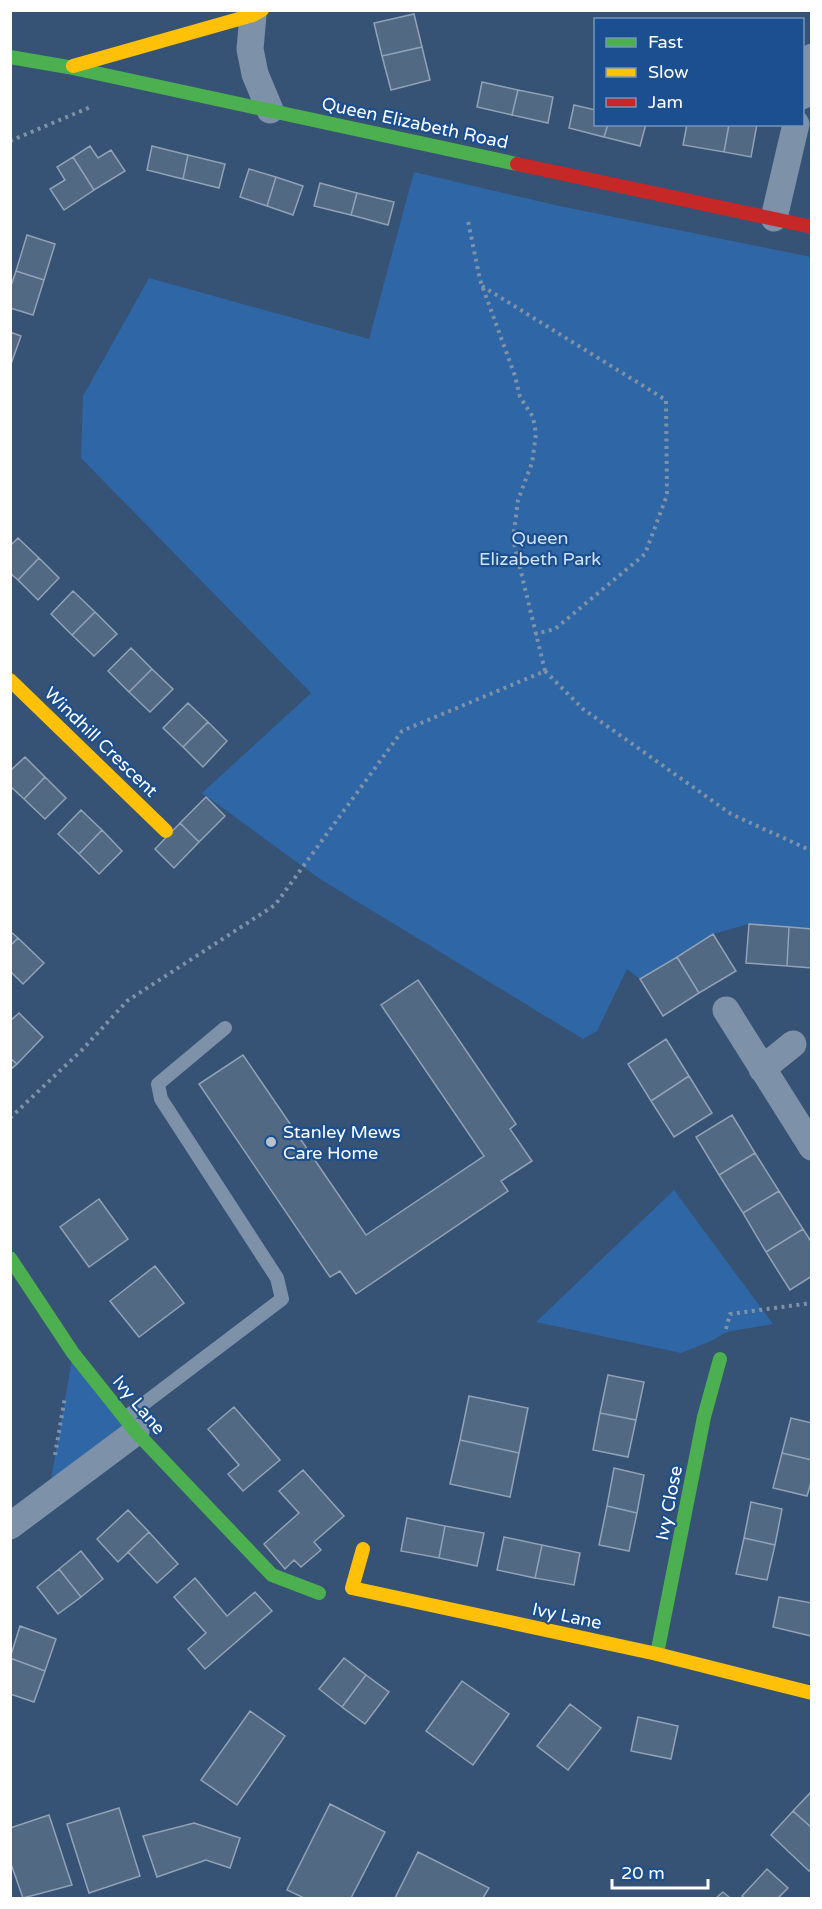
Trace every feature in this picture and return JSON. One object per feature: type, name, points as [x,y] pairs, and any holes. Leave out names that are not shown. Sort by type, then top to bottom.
[{"type":"street","points":[[68,67],[257,13],[250,49],[255,74],[270,110]]},
{"type":"street","name":"Queen Elizabeth Road","points":[[10,57],[68,67],[812,226]]},
{"type":"street","points":[[804,88],[812,57]]},
{"type":"street","points":[[774,218],[796,126]]},
{"type":"street","name":"Windhill Crescent","points":[[10,680],[166,831]]},
{"type":"street","points":[[726,1010],[812,1147]]},
{"type":"street","points":[[762,1069],[793,1044]]},
{"type":"street","name":"Ivy Lane","points":[[10,1258],[73,1353],[130,1425],[272,1575],[320,1593]]},
{"type":"street","name":"Ivy Close","points":[[657,1654],[704,1417],[720,1359]]},
{"type":"street","points":[[10,1526],[48,1497],[130,1425]]},
{"type":"street","name":"Ivy Lane","points":[[363,1549],[352,1588],[657,1654],[812,1693]]},
{"type":"lane","points":[[130,1425],[282,1299],[277,1278],[161,1099],[158,1084],[225,1028]]},
{"type":"path","points":[[10,141],[145,84]]},
{"type":"path","points":[[468,221],[482,286],[515,376],[517,389],[534,417],[536,434],[532,463],[518,500],[513,539],[545,671],[583,709],[731,814],[812,851]]},
{"type":"path","points":[[482,286],[666,400],[667,495],[645,554],[555,629],[535,634]]},
{"type":"path","points":[[10,1118],[83,1049],[127,1001],[275,905],[402,731],[545,671]]},
{"type":"path","points":[[720,1359],[730,1314],[812,1303]]},
{"type":"path","points":[[48,1497],[73,1353]]},
{"type":"green space","name":"Queen Elizabeth Park","points":[[414,172],[555,205],[811,257],[811,929],[749,924],[713,934],[640,979],[627,969],[597,1031],[583,1039],[320,879],[202,793],[311,693],[81,458],[83,396],[149,278],[369,339]]},
{"type":"green space","points":[[674,1190],[773,1324],[727,1332],[681,1353],[536,1322]]},
{"type":"green space","points":[[73,1353],[136,1432],[48,1497]]},
{"type":"building","points":[[414,14],[422,47],[382,56],[374,23]]},
{"type":"building","points":[[422,47],[430,80],[391,90],[382,56]]},
{"type":"building","points":[[482,82],[518,90],[512,115],[477,107]]},
{"type":"building","points":[[518,90],[553,97],[548,123],[512,115]]},
{"type":"building","points":[[574,105],[594,110],[594,126],[607,126],[604,137],[569,128]]},
{"type":"building","points":[[607,126],[645,126],[640,146],[604,137]]},
{"type":"building","points":[[687,126],[729,126],[724,152],[683,145]]},
{"type":"building","points":[[729,126],[757,126],[751,157],[724,152]]},
{"type":"building","points":[[90,146],[98,158],[111,150],[125,171],[94,190],[73,157]]},
{"type":"building","points":[[152,146],[188,155],[183,179],[147,170]]},
{"type":"building","points":[[188,155],[225,164],[219,188],[183,179]]},
{"type":"building","points":[[73,157],[94,190],[64,210],[50,189],[65,180],[57,167]]},
{"type":"building","points":[[249,169],[276,177],[267,206],[240,197]]},
{"type":"building","points":[[276,177],[303,186],[293,215],[267,206]]},
{"type":"building","points":[[320,183],[357,193],[351,215],[314,206]]},
{"type":"building","points":[[357,193],[394,202],[388,225],[351,215]]},
{"type":"building","points":[[27,235],[55,244],[44,280],[16,271]]},
{"type":"building","points":[[16,271],[44,280],[33,315],[10,308],[10,289]]},
{"type":"building","points":[[10,332],[21,336],[10,367]]},
{"type":"building","points":[[18,538],[39,558],[18,580],[10,573],[10,546]]},
{"type":"building","points":[[39,558],[59,578],[38,600],[18,580]]},
{"type":"building","points":[[73,591],[95,612],[72,635],[51,614]]},
{"type":"building","points":[[95,612],[117,634],[94,656],[72,635]]},
{"type":"building","points":[[131,648],[152,669],[129,692],[108,671]]},
{"type":"building","points":[[152,669],[173,689],[150,712],[129,692]]},
{"type":"building","points":[[188,703],[208,722],[183,747],[163,728]]},
{"type":"building","points":[[208,722],[227,741],[203,767],[183,747]]},
{"type":"building","points":[[25,757],[45,777],[24,799],[10,786],[10,771]]},
{"type":"building","points":[[45,777],[66,798],[45,819],[24,799]]},
{"type":"building","points":[[206,797],[225,816],[199,842],[180,823]]},
{"type":"building","points":[[81,810],[102,830],[79,854],[58,834]]},
{"type":"building","points":[[180,823],[199,842],[174,868],[155,849]]},
{"type":"building","points":[[102,830],[122,851],[99,874],[79,854]]},
{"type":"building","points":[[749,924],[789,927],[787,966],[746,963]]},
{"type":"building","points":[[789,927],[812,929],[812,968],[787,966]]},
{"type":"building","points":[[10,931],[18,938],[10,946]]},
{"type":"building","points":[[713,934],[736,971],[699,993],[677,957]]},
{"type":"building","points":[[18,938],[44,963],[23,984],[10,971],[10,946]]},
{"type":"building","points":[[677,957],[699,993],[663,1016],[640,979]]},
{"type":"building","name":"Stanley Mews Care Home","points":[[418,980],[516,1124],[510,1129],[532,1161],[501,1181],[508,1191],[356,1294],[340,1271],[330,1277],[199,1084],[243,1055],[366,1235],[484,1156],[381,1005]]},
{"type":"building","points":[[19,1013],[43,1037],[17,1064],[10,1058],[10,1021]]},
{"type":"building","points":[[666,1039],[689,1076],[651,1101],[628,1064]]},
{"type":"building","points":[[10,1058],[17,1064],[10,1070]]},
{"type":"building","points":[[689,1076],[712,1113],[674,1137],[651,1101]]},
{"type":"building","points":[[732,1115],[755,1153],[719,1175],[696,1137]]},
{"type":"building","points":[[755,1153],[779,1191],[743,1213],[719,1175]]},
{"type":"building","points":[[779,1191],[803,1229],[766,1252],[743,1213]]},
{"type":"building","points":[[99,1199],[128,1239],[89,1267],[60,1227]]},
{"type":"building","points":[[803,1229],[812,1243],[812,1276],[790,1290],[766,1252]]},
{"type":"building","points":[[155,1266],[184,1303],[139,1337],[110,1301]]},
{"type":"building","points":[[608,1375],[644,1382],[636,1420],[600,1413]]},
{"type":"building","points":[[469,1396],[528,1408],[519,1453],[460,1440]]},
{"type":"building","points":[[234,1407],[280,1460],[243,1491],[228,1474],[239,1465],[208,1429]]},
{"type":"building","points":[[600,1413],[636,1420],[628,1457],[593,1450]]},
{"type":"building","points":[[791,1418],[812,1423],[812,1460],[782,1453]]},
{"type":"building","points":[[460,1440],[519,1453],[510,1497],[450,1484]]},
{"type":"building","points":[[782,1453],[812,1460],[812,1479],[807,1496],[773,1488]]},
{"type":"building","points":[[614,1468],[644,1475],[637,1513],[607,1506]]},
{"type":"building","points":[[303,1470],[344,1516],[314,1542],[321,1550],[301,1567],[294,1560],[285,1569],[264,1544],[299,1513],[279,1491]]},
{"type":"building","points":[[751,1502],[782,1509],[775,1545],[744,1538]]},
{"type":"building","points":[[607,1506],[637,1513],[629,1551],[599,1545]]},
{"type":"building","points":[[128,1510],[149,1532],[118,1562],[97,1539]]},
{"type":"building","points":[[407,1518],[445,1526],[439,1558],[401,1551]]},
{"type":"building","points":[[445,1526],[484,1533],[477,1566],[439,1558]]},
{"type":"building","points":[[149,1532],[178,1564],[157,1583],[128,1552]]},
{"type":"building","points":[[504,1537],[542,1545],[535,1578],[497,1570]]},
{"type":"building","points":[[744,1538],[775,1545],[767,1580],[736,1574]]},
{"type":"building","points":[[542,1545],[580,1553],[574,1585],[535,1578]]},
{"type":"building","points":[[81,1551],[103,1579],[81,1597],[59,1569]]},
{"type":"building","points":[[59,1569],[81,1597],[58,1614],[37,1587]]},
{"type":"building","points":[[195,1578],[227,1616],[255,1592],[272,1611],[205,1669],[188,1649],[206,1633],[174,1597]]},
{"type":"building","points":[[779,1597],[812,1603],[811,1636],[773,1627]]},
{"type":"building","points":[[20,1626],[56,1639],[45,1671],[10,1658]]},
{"type":"building","points":[[10,1658],[45,1671],[34,1702],[10,1694]]},
{"type":"building","points":[[344,1658],[366,1675],[342,1707],[319,1689]]},
{"type":"building","points":[[366,1675],[389,1692],[365,1724],[342,1707]]},
{"type":"building","points":[[462,1681],[509,1714],[473,1765],[426,1731]]},
{"type":"building","points":[[570,1704],[601,1728],[568,1770],[537,1746]]},
{"type":"building","points":[[250,1711],[285,1736],[237,1805],[201,1780]]},
{"type":"building","points":[[638,1717],[678,1726],[671,1759],[631,1751]]},
{"type":"building","points":[[812,1791],[812,1828],[793,1811]]},
{"type":"building","points":[[330,1804],[385,1832],[351,1898],[304,1898],[287,1890]]},
{"type":"building","points":[[119,1808],[140,1876],[89,1893],[67,1824]]},
{"type":"building","points":[[793,1811],[812,1828],[812,1868],[809,1871],[771,1835]]},
{"type":"building","points":[[49,1815],[72,1885],[23,1898],[10,1861],[10,1828]]},
{"type":"building","points":[[194,1823],[240,1838],[230,1868],[206,1860],[157,1877],[143,1836]]},
{"type":"building","points":[[418,1852],[489,1888],[483,1898],[395,1898]]},
{"type":"building","points":[[767,1869],[788,1888],[778,1898],[744,1898],[742,1896]]},
{"type":"building","points":[[723,1892],[730,1898],[716,1898]]},
{"type":"traffic: fast","points":[[10,57],[68,67],[517,164]]},
{"type":"traffic: fast","points":[[10,1258],[73,1353],[136,1432],[272,1575],[319,1593]]},
{"type":"traffic: fast","points":[[657,1654],[704,1417],[720,1359]]},
{"type":"traffic: slow","points":[[73,66],[253,15],[262,10]]},
{"type":"traffic: slow","points":[[10,680],[166,831]]},
{"type":"traffic: slow","points":[[363,1549],[352,1588],[657,1654],[812,1693]]},
{"type":"traffic: jam","points":[[517,164],[812,227]]},
{"type":"place","name":"Stanley Mews Care Home","points":[[271,1142]]}]
